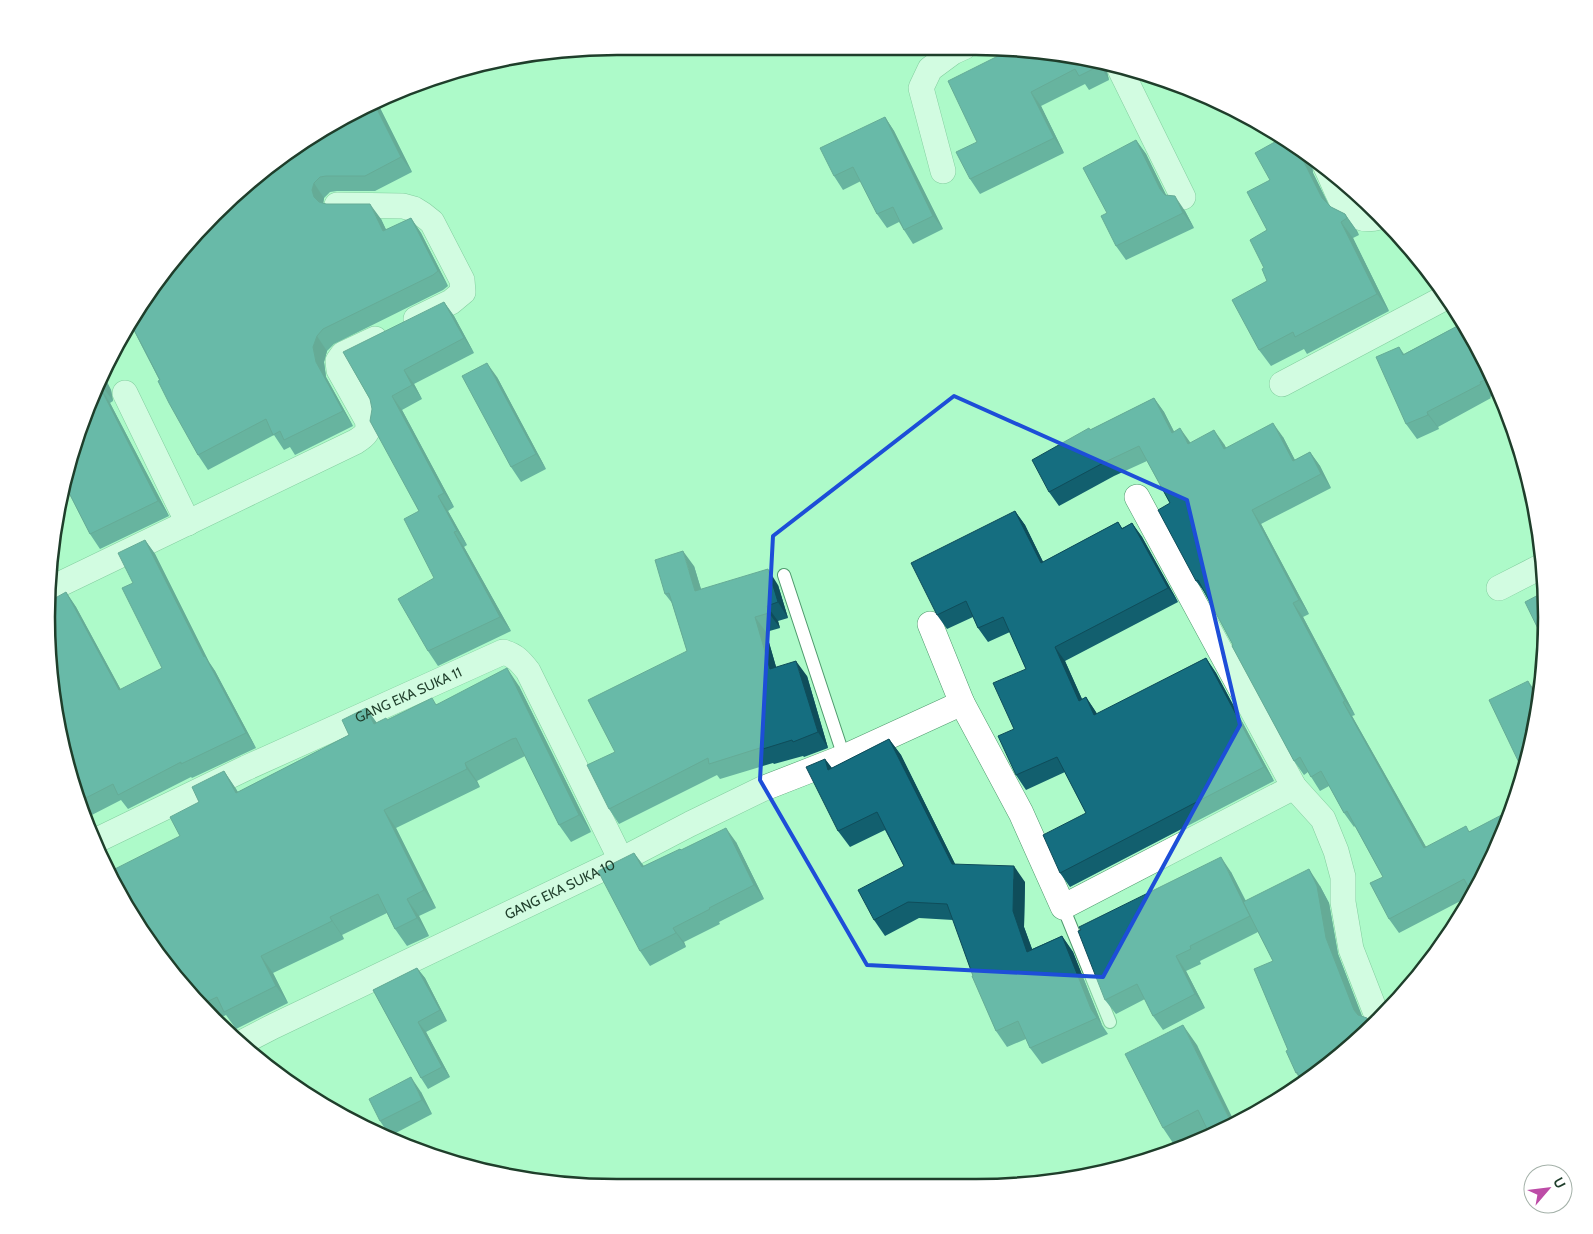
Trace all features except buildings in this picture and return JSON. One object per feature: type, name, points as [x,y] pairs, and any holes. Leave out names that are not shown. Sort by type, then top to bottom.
[{"type":"street","points":[[943,171],[922,88],[930,69],[949,55]]},
{"type":"street","points":[[1123,75],[1183,197]]},
{"type":"street","points":[[1334,184],[1346,209],[1354,216],[1363,219],[1371,218]]},
{"type":"street","points":[[56,585],[355,442],[368,432],[367,420],[339,370],[338,361],[340,357],[451,302],[463,292],[462,280],[432,222],[414,209],[403,206],[337,204]]},
{"type":"street","points":[[1282,384],[1440,300]]},
{"type":"street","points":[[125,393],[188,523]]},
{"type":"street","points":[[1137,497],[1294,787],[1323,820],[1336,851],[1342,877],[1344,910],[1351,948],[1375,1012]]},
{"type":"street","points":[[1499,588],[1536,569]]},
{"type":"street","points":[[930,624],[962,703],[1021,813],[1063,907],[1294,787]]},
{"type":"street","name":"GANG EKA SUKA 11","points":[[101,838],[246,768],[503,652],[513,655],[520,660],[528,671],[622,860]]},
{"type":"street","name":"GANG EKA SUKA 10","points":[[246,1040],[622,860],[690,824],[762,790],[844,757],[962,703]]},
{"type":"lane","points":[[784,575],[844,757]]},
{"type":"lane","points":[[1063,907],[1110,1022]]},
{"type":"highlighted area","points":[[954,396],[1187,500],[1240,725],[1103,977],[867,965],[760,780],[773,536]]}]
